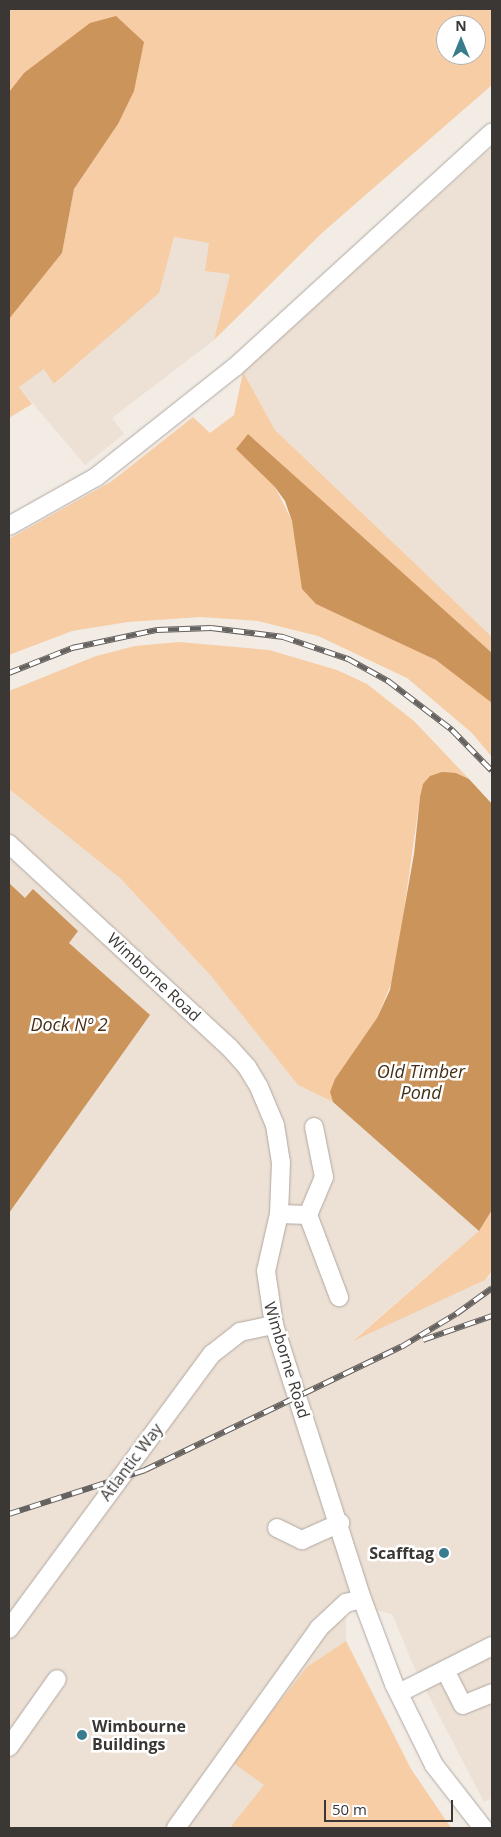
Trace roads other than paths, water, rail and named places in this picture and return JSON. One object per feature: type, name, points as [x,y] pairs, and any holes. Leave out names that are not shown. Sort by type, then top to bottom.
[{"type":"street","points":[[9,526],[96,477],[235,367],[492,132]]},
{"type":"street","name":"Wimborne Road","points":[[9,844],[140,963],[248,1067],[266,1101],[277,1135],[282,1180],[279,1214],[266,1270],[274,1325],[340,1523],[362,1599],[399,1693],[434,1765],[484,1828]]},
{"type":"street","points":[[314,1127],[324,1177],[308,1215],[339,1297]]},
{"type":"street","points":[[279,1214],[308,1215]]},
{"type":"street","name":"Atlantic Way","points":[[9,1628],[212,1354],[240,1332],[274,1325]]},
{"type":"street","points":[[277,1528],[302,1540],[340,1523]]},
{"type":"street","points":[[176,1828],[319,1628],[346,1603],[362,1599]]},
{"type":"street","points":[[399,1693],[492,1646]]},
{"type":"street","points":[[445,1670],[463,1705],[492,1693]]},
{"type":"street","points":[[9,1747],[57,1679]]},
{"type":"water","points":[[116,16],[144,42],[134,91],[118,124],[74,189],[62,253],[9,319],[9,92],[24,73],[90,23]]},
{"type":"water","points":[[248,434],[492,653],[492,703],[436,660],[316,604],[302,589],[292,521],[285,501],[275,487],[236,449]]},
{"type":"water","name":"Old Timber Pond","points":[[442,772],[456,773],[469,779],[492,804],[492,1210],[479,1231],[333,1102],[330,1092],[335,1079],[377,1018],[390,990],[414,854],[423,784],[430,776]]},
{"type":"water","name":"Dock Nº 2","points":[[9,883],[25,898],[33,889],[78,931],[69,943],[150,1015],[9,1213]]},
{"type":"railway","points":[[9,673],[72,648],[157,630],[211,628],[283,637],[348,659],[388,681],[452,730],[492,771]]},
{"type":"railway","points":[[9,1514],[145,1470],[401,1347],[456,1314],[492,1288]]},
{"type":"railway","points":[[423,1340],[492,1316]]},
{"type":"place","name":"Scafftag","points":[[444,1553]]},
{"type":"place","name":"Wimbourne Buildings","points":[[82,1735]]}]
